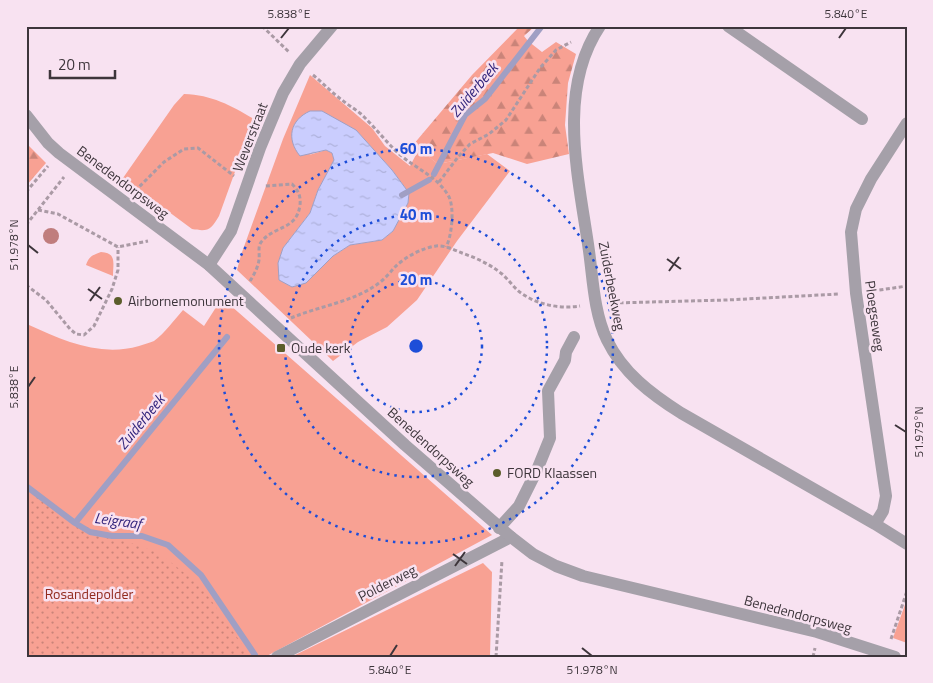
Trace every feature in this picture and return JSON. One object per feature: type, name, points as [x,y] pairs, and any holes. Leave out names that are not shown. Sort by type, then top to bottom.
[{"type":"street","name":"Weverstraat","points":[[208,265],[231,231],[260,148],[283,93],[300,64],[332,26]]},
{"type":"street","points":[[728,26],[862,119]]},
{"type":"street","name":"Zuiderbeekweg","points":[[598,30],[584,58],[578,80],[574,108],[576,160],[597,304],[606,339],[619,361],[635,380],[681,413],[907,544]]},
{"type":"street","name":"Benedendorpsweg","points":[[26,115],[59,154],[208,265],[405,445],[499,528],[533,554],[556,566],[583,576],[817,632],[890,655]]},
{"type":"street","name":"Ploegseweg","points":[[874,524],[883,511],[886,496],[856,293],[852,232],[856,209],[871,179],[907,123]]},
{"type":"street","points":[[499,528],[519,506],[550,438],[548,391],[565,360],[566,352],[574,337]]},
{"type":"street","name":"Polderweg","points":[[277,657],[511,537]]},
{"type":"path","points":[[262,26],[300,64],[342,101],[359,112],[404,158],[439,182],[450,197],[451,232],[450,240],[446,247]]},
{"type":"path","points":[[439,182],[470,144],[489,134],[506,120],[540,68],[556,50],[598,30]]},
{"type":"path","points":[[124,202],[164,162],[184,150],[198,148],[236,179],[249,184],[262,186],[292,184],[300,197],[298,215],[291,222],[262,240],[259,246],[260,258],[258,267],[252,279],[240,294]]},
{"type":"path","points":[[26,192],[59,154]]},
{"type":"path","points":[[26,224],[74,165]]},
{"type":"path","points":[[38,210],[58,214],[118,247],[167,234]]},
{"type":"path","points":[[278,328],[289,319],[304,312],[367,292],[409,257],[424,249],[436,246],[446,247],[482,260],[502,274],[522,294],[554,307],[567,308],[597,304],[727,300],[856,293],[907,286]]},
{"type":"path","points":[[26,285],[46,300],[70,329],[76,334],[84,335],[94,326],[112,289],[118,270],[118,247]]},
{"type":"path","points":[[496,657],[502,560],[511,537]]},
{"type":"path","points":[[890,655],[907,591]]},
{"type":"green space","points":[[520,26],[535,26],[524,36],[542,52],[556,42],[576,54],[568,83],[565,125],[569,154],[527,164],[493,153],[438,164],[413,145],[472,75]]},
{"type":"green space","points":[[310,75],[372,128],[385,146],[410,166],[419,149],[438,164],[487,154],[510,171],[457,241],[417,300],[387,327],[358,342],[333,361],[237,270],[283,139]],"holes":[[[356,130],[392,170],[409,193],[408,203],[393,231],[382,240],[350,245],[333,256],[283,248],[310,213],[318,190],[334,160],[332,153],[326,150],[309,155]]]},
{"type":"green space","points":[[184,94],[203,96],[220,102],[254,119],[219,216],[211,227],[205,230],[192,229],[123,178],[174,105]]},
{"type":"green space","points":[[26,143],[46,163],[26,186]]},
{"type":"green space","points":[[101,252],[110,254],[112,257],[113,276],[86,265],[92,256]]},
{"type":"green space","points":[[222,298],[492,535],[265,657],[26,657],[26,327],[29,325],[55,337],[82,346],[110,350],[125,349],[154,341],[183,310],[204,326]]},
{"type":"green space","name":"Rosandepolder","points":[[26,491],[89,528],[159,553],[201,586],[251,657],[26,657]]},
{"type":"green space","points":[[483,563],[492,572],[490,657],[291,657]]},
{"type":"green space","points":[[907,599],[907,643],[893,638]]},
{"type":"water","points":[[310,111],[322,111],[356,130],[392,170],[409,193],[408,203],[393,231],[382,240],[350,245],[333,256],[306,283],[292,287],[279,280],[278,263],[283,248],[310,213],[318,190],[334,160],[332,153],[326,150],[300,156],[296,150],[293,143],[292,130],[298,119]]},
{"type":"waterway","name":"Zuiderbeek","points":[[434,174],[465,115],[485,99],[542,26]]},
{"type":"waterway","name":"Zuiderbeek","points":[[402,195],[429,180]]},
{"type":"waterway","name":"Zuiderbeek","points":[[75,523],[227,337]]},
{"type":"waterway","name":"Leigraaf","points":[[26,486],[90,532],[112,536],[142,536],[168,545],[201,575],[255,655]]},
{"type":"place","name":"Airbornemonument","points":[[118,301]]},
{"type":"place","name":"Oude kerk","points":[[281,348]]},
{"type":"place","name":"FORD Klaassen","points":[[497,473]]}]
